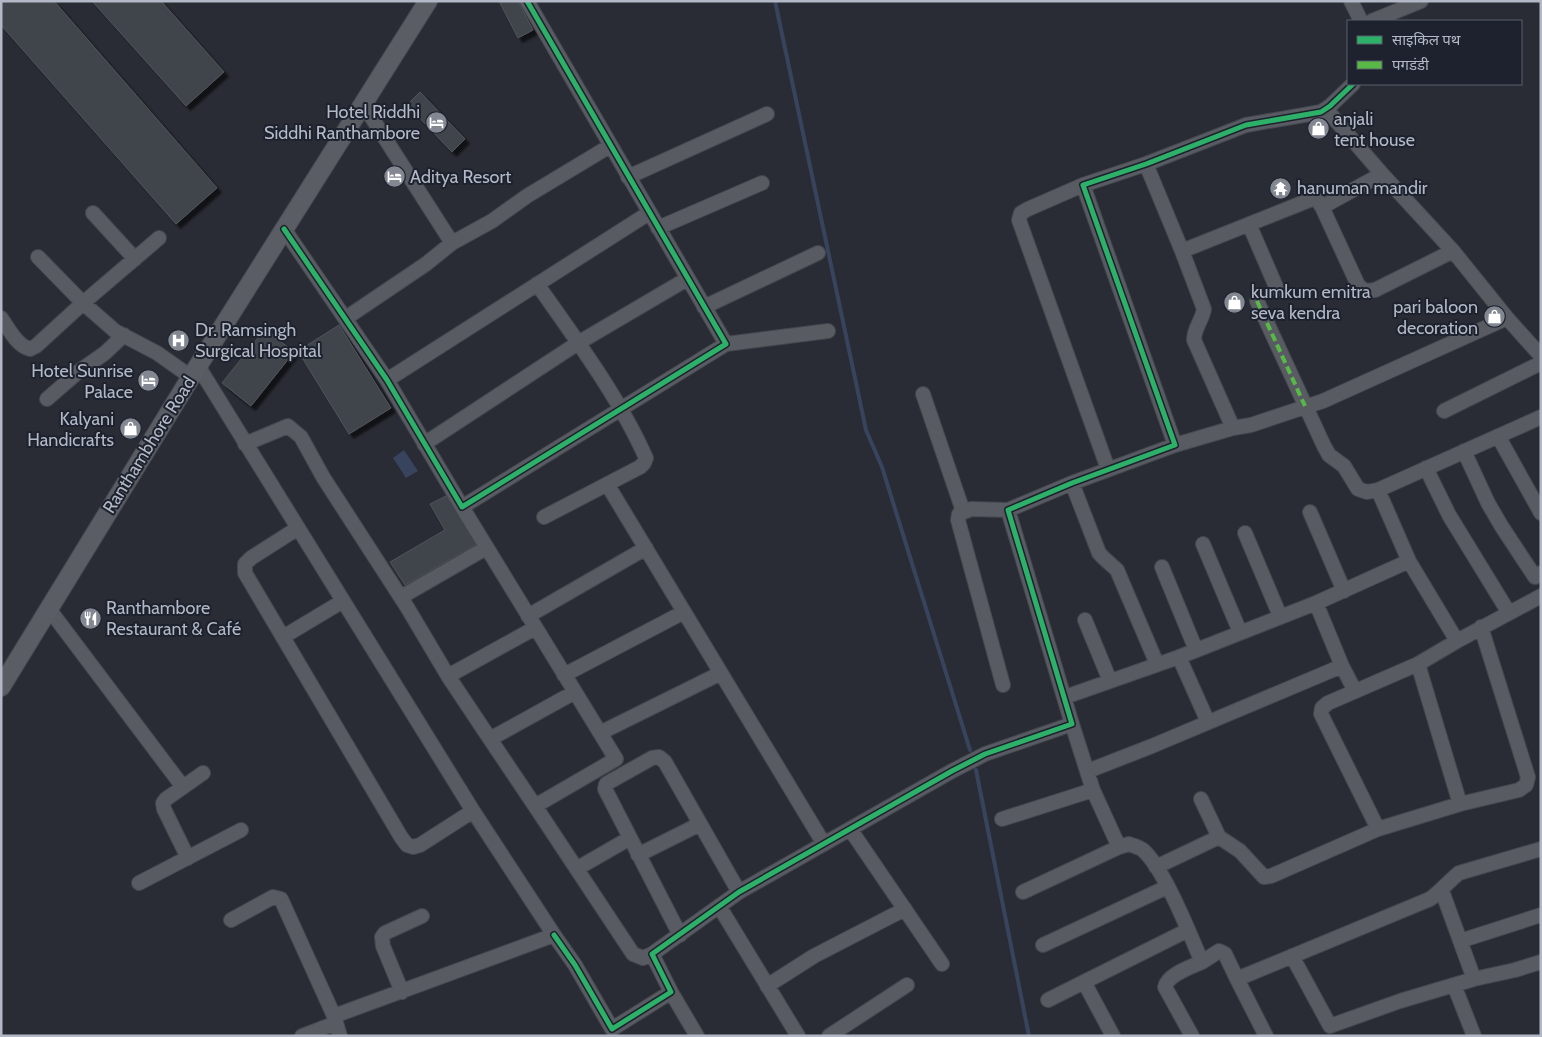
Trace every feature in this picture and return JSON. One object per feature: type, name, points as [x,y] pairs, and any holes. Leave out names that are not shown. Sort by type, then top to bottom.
[{"type":"main road","name":"Ranthambhore Road","points":[[1,687],[194,372],[428,1]]},
{"type":"street","points":[[527,1],[726,344]]},
{"type":"street","points":[[1351,1],[1360,20]]},
{"type":"street","points":[[1374,20],[1421,1]]},
{"type":"street","points":[[1108,470],[1019,220],[1021,213],[1083,186],[1246,125],[1321,112],[1352,85]]},
{"type":"street","points":[[362,104],[452,244]]},
{"type":"street","points":[[1326,109],[1453,252],[1541,356]]},
{"type":"street","points":[[628,177],[767,114]]},
{"type":"street","points":[[346,318],[426,264],[452,244],[610,146]]},
{"type":"street","points":[[1146,164],[1204,310],[1194,331],[1194,340],[1232,428]]},
{"type":"street","points":[[1322,207],[1382,174]]},
{"type":"street","points":[[658,228],[762,183]]},
{"type":"street","points":[[1083,186],[1175,445]]},
{"type":"street","points":[[1182,251],[1312,199],[1317,200],[1322,207],[1358,285],[1365,291],[1375,290],[1453,252]]},
{"type":"street","points":[[388,380],[649,212]]},
{"type":"street","points":[[93,213],[135,259]]},
{"type":"street","points":[[1249,224],[1277,288]]},
{"type":"street","points":[[284,228],[388,380],[486,548],[624,772]]},
{"type":"street","points":[[1,318],[24,347],[30,349],[36,346],[159,238]]},
{"type":"street","points":[[704,307],[818,253]]},
{"type":"street","points":[[38,257],[83,303],[116,331],[194,372],[246,444],[473,810],[575,965],[614,1032],[671,992]]},
{"type":"street","points":[[424,444],[578,342],[687,279]]},
{"type":"street","points":[[538,284],[578,342],[620,409],[646,458],[640,467],[544,517]]},
{"type":"street","points":[[1257,301],[1329,455],[1344,466],[1358,489],[1367,492],[1378,490],[1541,417]]},
{"type":"street","points":[[1003,685],[958,520],[959,514],[963,511],[971,509],[1008,510],[1072,483],[1175,445],[1232,428],[1251,425],[1323,400],[1507,318]]},
{"type":"street","points":[[462,506],[726,344],[828,331]]},
{"type":"street","points":[[47,400],[78,372],[106,354],[124,335]]},
{"type":"street","points":[[1444,412],[1541,363]]},
{"type":"street","points":[[923,394],[963,511]]},
{"type":"street","points":[[246,444],[288,426],[301,437],[323,476],[401,597],[448,676],[555,837],[578,868],[633,954],[643,958],[680,935],[739,892],[952,771],[986,754],[1072,724]]},
{"type":"street","points":[[1498,436],[1541,513]]},
{"type":"street","points":[[1464,451],[1488,503],[1502,527],[1538,575],[1541,590]]},
{"type":"street","points":[[1426,468],[1449,515],[1508,613]]},
{"type":"street","points":[[1072,483],[1099,554],[1117,570],[1157,664]]},
{"type":"street","points":[[607,484],[824,844]]},
{"type":"street","points":[[1378,490],[1409,561],[1457,641]]},
{"type":"street","points":[[1008,510],[1072,724],[1094,790],[1119,847]]},
{"type":"street","points":[[1310,512],[1344,591]]},
{"type":"street","points":[[298,528],[251,558],[245,564],[246,573],[407,845],[413,847],[420,844],[473,810]]},
{"type":"street","points":[[1245,533],[1280,616]]},
{"type":"street","points":[[1203,544],[1240,632]]},
{"type":"street","points":[[401,597],[486,548]]},
{"type":"street","points":[[448,676],[646,548]]},
{"type":"street","points":[[1065,697],[1179,657],[1316,603],[1409,561]]},
{"type":"street","points":[[1162,567],[1196,650]]},
{"type":"street","points":[[1378,829],[1321,714],[1322,708],[1328,703],[1418,664],[1481,627],[1541,596]]},
{"type":"street","points":[[283,637],[343,601]]},
{"type":"street","points":[[1316,603],[1342,666],[1355,691]]},
{"type":"street","points":[[49,609],[183,787]]},
{"type":"street","points":[[564,675],[684,612]]},
{"type":"street","points":[[1085,620],[1110,681]]},
{"type":"street","points":[[1201,798],[1219,837],[1240,851],[1264,877],[1271,876],[1378,829],[1460,804],[1519,790],[1526,785],[1528,777],[1481,627]]},
{"type":"street","points":[[1179,657],[1208,722]]},
{"type":"street","points":[[1418,664],[1460,804]]},
{"type":"street","points":[[1088,771],[1342,666]]},
{"type":"street","points":[[600,733],[721,673]]},
{"type":"street","points":[[490,739],[575,692]]},
{"type":"street","points":[[680,935],[605,789],[606,784],[624,772],[652,758],[659,757],[665,762],[739,892]]},
{"type":"street","points":[[535,806],[616,759]]},
{"type":"street","points":[[188,858],[164,809],[163,803],[203,773]]},
{"type":"street","points":[[1002,818],[1094,790]]},
{"type":"street","points":[[638,855],[700,824]]},
{"type":"street","points":[[850,829],[942,964]]},
{"type":"street","points":[[139,883],[241,830]]},
{"type":"street","points":[[1156,867],[1219,837]]},
{"type":"street","points":[[578,868],[630,838]]},
{"type":"street","points":[[1023,892],[1119,847],[1129,844],[1141,848],[1151,858],[1167,886],[1202,962]]},
{"type":"street","points":[[1237,979],[1430,899],[1442,891],[1452,878],[1459,873],[1541,849]]},
{"type":"street","points":[[1043,945],[1167,886]]},
{"type":"street","points":[[1442,891],[1474,978]]},
{"type":"street","points":[[231,920],[273,897],[282,899],[337,1025]]},
{"type":"street","points":[[719,906],[798,1036]]},
{"type":"street","points":[[767,986],[814,956],[905,909]]},
{"type":"street","points":[[1460,941],[1541,915]]},
{"type":"street","points":[[402,992],[382,946],[382,937],[385,933],[422,916]]},
{"type":"street","points":[[1048,1000],[1188,930]]},
{"type":"street","points":[[302,1036],[337,1025],[402,992],[554,935]]},
{"type":"street","points":[[1192,1036],[1165,987],[1166,982],[1219,951],[1225,954],[1266,1036]]},
{"type":"street","points":[[652,954],[671,992],[697,1036]]},
{"type":"street","points":[[1292,956],[1332,1031],[1400,1001],[1474,978],[1515,970],[1541,962]]},
{"type":"street","points":[[1084,982],[1113,1036]]},
{"type":"street","points":[[829,1036],[907,984]]},
{"type":"street","points":[[1454,985],[1470,1035]]},
{"type":"water","points":[[404,450],[418,471],[406,478],[393,458]]},
{"type":"building","points":[[1,1],[54,1],[217,188],[176,224],[1,25]]},
{"type":"building","points":[[92,1],[161,1],[224,72],[186,106]]},
{"type":"building","points":[[499,1],[518,1],[533,30],[518,38]]},
{"type":"building","name":"Hotel Riddhi Siddhi Ranthambore","points":[[420,92],[465,139],[452,152],[407,105]]},
{"type":"building","points":[[339,325],[391,408],[349,434],[298,351]]},
{"type":"building","points":[[265,329],[294,352],[251,406],[222,383]]},
{"type":"building","points":[[448,495],[477,544],[405,585],[390,562],[445,530],[430,504]]},
{"type":"waterway","points":[[775,1],[866,430],[882,467],[970,750]]},
{"type":"waterway","points":[[976,770],[1029,1036]]},
{"type":"marked path","points":[[1257,301],[1305,406]]},
{"type":"cycle path","points":[[284,229],[387,380],[462,507],[726,344],[527,1]]},
{"type":"cycle path","points":[[554,935],[575,965],[612,1029],[671,992],[652,954],[739,892],[985,754],[1072,724],[1008,510],[1072,483],[1175,445],[1083,185],[1146,164],[1246,125],[1321,112],[1352,85]]},
{"type":"place","name":"Hotel Riddhi Siddhi Ranthambore","points":[[436,122]]},
{"type":"place","name":"anjali tent house","points":[[1318,129]]},
{"type":"place","name":"Aditya Resort","points":[[394,177]]},
{"type":"place","name":"hanuman mandir","points":[[1281,188]]},
{"type":"place","name":"kumkum emitra seva kendra","points":[[1235,302]]},
{"type":"place","name":"pari baloon decoration","points":[[1494,317]]},
{"type":"place","name":"Dr. Ramsingh Surgical Hospital","points":[[179,340]]},
{"type":"place","name":"Hotel Sunrise Palace","points":[[149,381]]},
{"type":"place","name":"Kalyani Handicrafts","points":[[130,429]]},
{"type":"place","name":"Ranthambore Restaurant & Café","points":[[90,618]]}]
